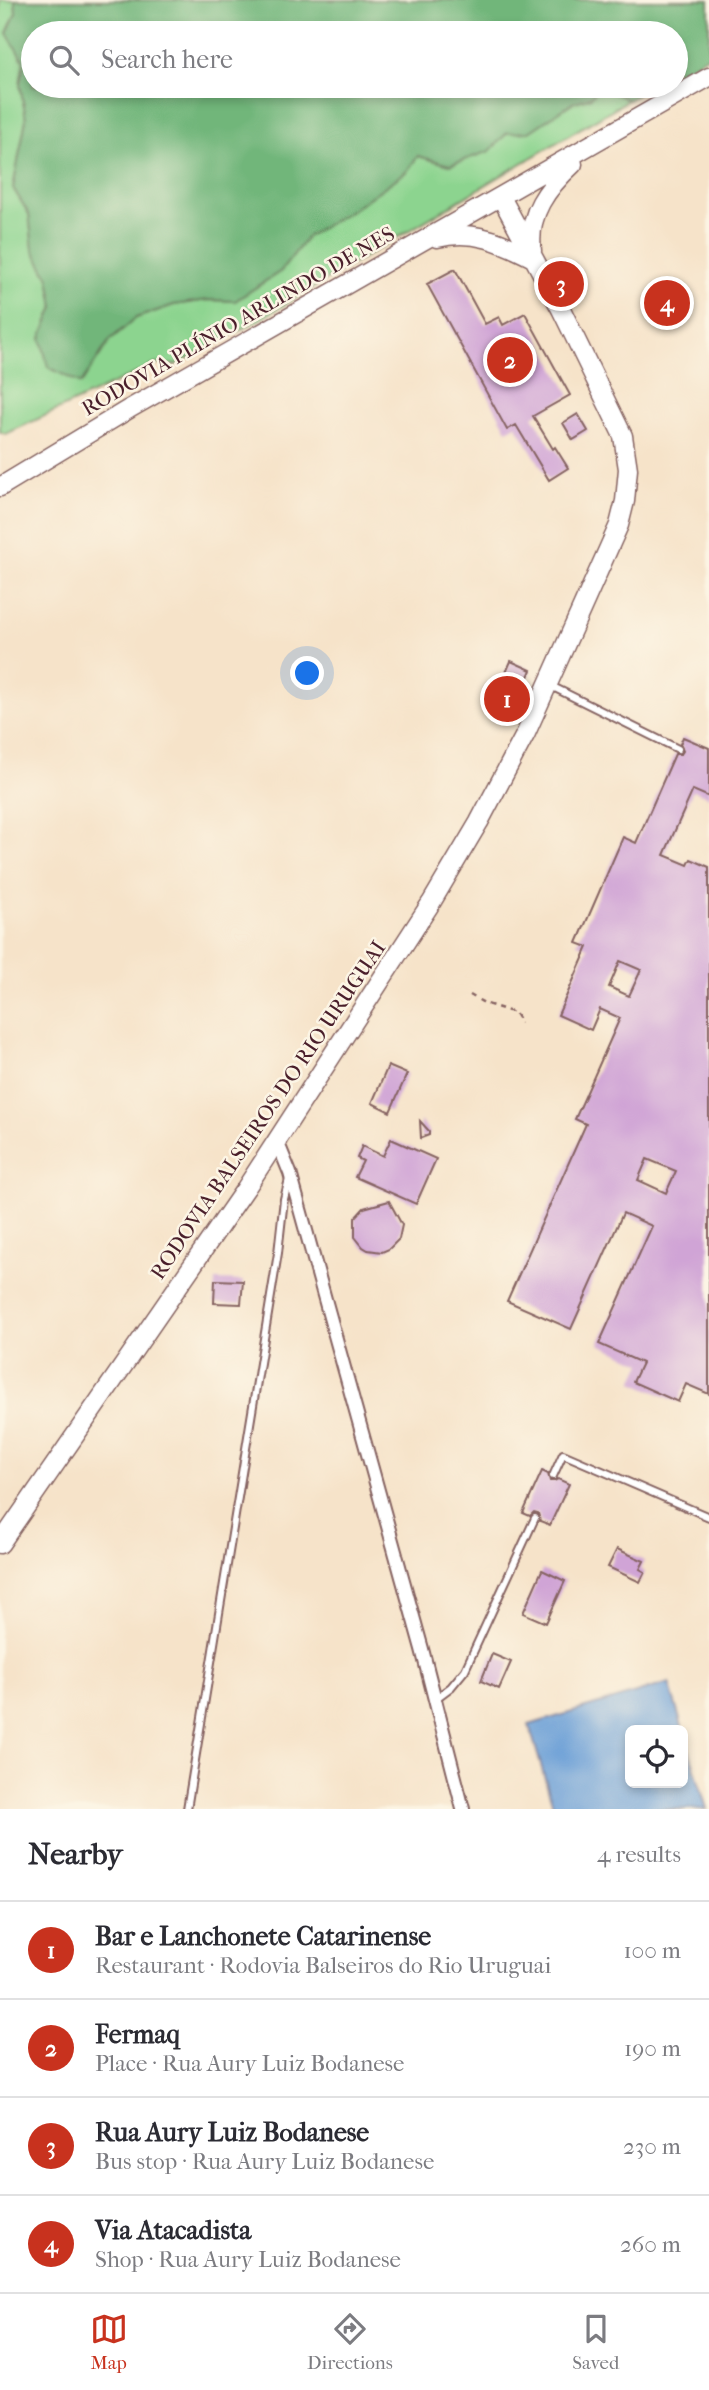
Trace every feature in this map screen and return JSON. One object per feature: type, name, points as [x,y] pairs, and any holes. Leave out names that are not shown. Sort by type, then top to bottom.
[{"type":"main road","points":[[688,89],[709,77]]},
{"type":"main road","points":[[420,242],[447,235],[482,237],[500,242],[533,258],[531,228],[536,212],[555,180],[596,143],[673,98]]},
{"type":"main road","name":"RODOVIA PLÍNIO ARLINDO DE NES","points":[[2,482],[596,143]]},
{"type":"main road","name":"RODOVIA BALSEIROS DO RIO URUGUAI","points":[[0,1544],[277,1141],[431,903],[479,822],[526,733],[619,525],[628,469],[623,436],[500,197]]},
{"type":"street","points":[[277,1141],[290,1173],[463,1809]]},
{"type":"lane","points":[[548,685],[678,749]]},
{"type":"lane","points":[[187,1809],[290,1173]]},
{"type":"lane","points":[[553,1476],[563,1454],[709,1517]]},
{"type":"lane","points":[[435,1699],[451,1687],[465,1670],[535,1518]]},
{"type":"path","points":[[470,995],[484,1003],[514,1013],[521,1023]]},
{"type":"green space","points":[[0,0],[15,0],[16,13],[7,33],[21,57],[21,98],[26,119],[13,188],[29,214],[33,249],[49,278],[54,307],[41,338],[80,384],[110,340],[136,318],[174,305],[208,300],[235,301],[281,271],[308,236],[350,211],[407,171],[418,156],[450,165],[489,151],[507,132],[529,132],[572,103],[588,98],[628,100],[259,320],[176,365],[156,364],[6,434],[0,432]]},
{"type":"green space","points":[[15,0],[709,0],[709,55],[688,67],[688,21],[21,21],[21,57],[7,33],[16,13]]},
{"type":"green space","points":[[22,98],[588,98],[572,103],[529,132],[507,133],[490,151],[450,165],[418,156],[407,171],[350,211],[308,236],[281,271],[235,301],[208,300],[174,305],[136,318],[110,340],[81,384],[48,367],[41,338],[54,307],[49,278],[33,249],[29,214],[13,188],[26,119]]},
{"type":"water","points":[[669,1683],[682,1725],[625,1725],[625,1788],[688,1788],[688,1746],[707,1809],[554,1809],[529,1725]]},
{"type":"building","points":[[455,269],[485,324],[499,317],[503,325],[525,313],[570,395],[533,416],[568,468],[549,480],[516,425],[507,430],[427,284]]},
{"type":"building","points":[[578,414],[588,431],[573,440],[563,423]]},
{"type":"building","points":[[511,661],[531,670],[509,719],[490,710],[506,678],[504,677]]},
{"type":"building","points":[[683,737],[709,748],[709,797],[693,790],[664,855],[688,865],[691,859],[709,867],[709,1394],[686,1384],[678,1402],[633,1382],[642,1363],[599,1344],[652,1226],[623,1213],[571,1329],[507,1301],[586,1124],[575,1119],[620,1018],[600,1009],[591,1030],[558,1015],[588,947],[577,943],[623,837],[636,843],[675,754],[681,754],[683,751],[680,744]],"holes":[[[620,961],[641,970],[629,996],[609,987]],[[647,1159],[676,1171],[666,1193],[638,1180]]]},
{"type":"building","points":[[388,1066],[407,1074],[390,1112],[372,1103]]},
{"type":"building","points":[[420,1121],[429,1131],[429,1135],[421,1138]]},
{"type":"building","points":[[391,1139],[436,1159],[416,1204],[355,1177],[363,1161],[357,1158],[362,1146],[383,1156]]},
{"type":"building","points":[[389,1201],[402,1225],[399,1239],[382,1252],[368,1250],[355,1237],[355,1218],[364,1208]]},
{"type":"building","points":[[215,1280],[243,1281],[241,1304],[214,1303]]},
{"type":"building","points":[[542,1471],[548,1474],[550,1481],[558,1479],[569,1484],[550,1525],[540,1521],[538,1513],[534,1512],[530,1516],[523,1513]]},
{"type":"building","points":[[617,1549],[644,1561],[640,1569],[645,1572],[640,1582],[608,1567]]},
{"type":"building","points":[[542,1570],[565,1581],[546,1623],[523,1613]]},
{"type":"building","points":[[492,1654],[511,1662],[499,1689],[481,1681]]},
{"type":"place","name":"Rua Aury Luiz Bodanese","points":[[561,284]]},
{"type":"place","name":"Via Atacadista","points":[[667,303]]},
{"type":"place","name":"Fermaq","points":[[510,360]]},
{"type":"place","name":"Bar e Lanchonete Catarinense","points":[[507,699]]}]
